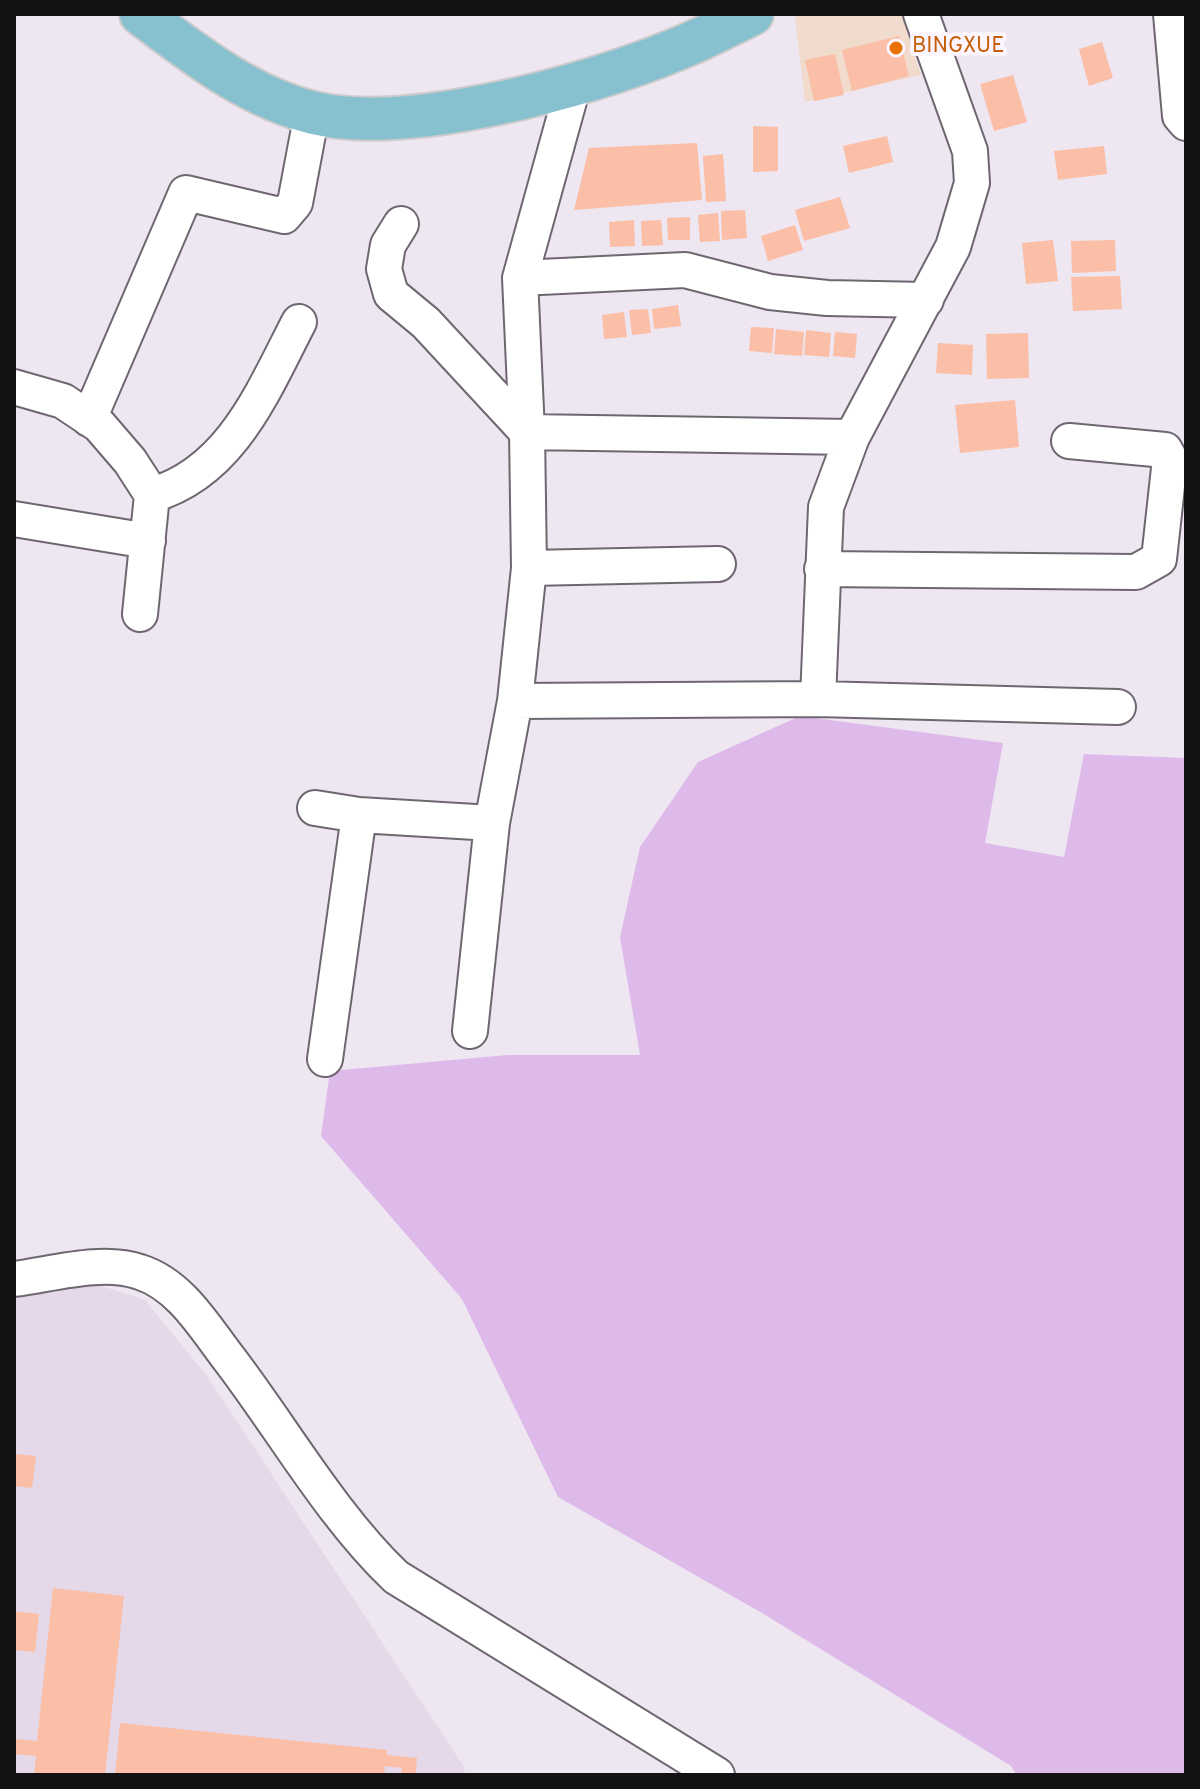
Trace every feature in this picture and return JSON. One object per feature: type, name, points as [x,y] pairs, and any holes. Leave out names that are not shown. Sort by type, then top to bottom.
[{"type":"main road","points":[[141,14],[196,55],[252,90],[312,113],[359,118],[452,112],[574,83],[675,51],[752,14]]},
{"type":"street","points":[[818,699],[826,507],[852,437],[953,247],[972,183],[970,151],[921,14]]},
{"type":"street","points":[[1171,14],[1180,116],[1186,123]]},
{"type":"street","points":[[470,1031],[492,823],[515,701],[529,568],[520,278],[574,83]]},
{"type":"street","points":[[89,419],[186,193],[284,216],[295,203],[312,113]]},
{"type":"street","points":[[401,224],[388,245],[384,269],[391,294],[426,323],[527,432],[852,437]]},
{"type":"street","points":[[520,278],[685,270],[770,292],[827,298],[926,300]]},
{"type":"street","points":[[152,495],[177,488],[217,457],[258,400],[299,322]]},
{"type":"street","points":[[14,387],[63,401],[89,419],[130,461],[152,495],[140,614]]},
{"type":"street","points":[[822,569],[1136,572],[1149,568],[1159,559],[1170,459],[1165,450],[1069,441]]},
{"type":"street","points":[[14,519],[148,541]]},
{"type":"street","points":[[529,568],[718,564]]},
{"type":"street","points":[[515,701],[818,699],[1118,707]]},
{"type":"street","points":[[315,808],[359,815],[492,823]]},
{"type":"street","points":[[325,1059],[359,815]]},
{"type":"street","points":[[14,1279],[110,1266],[142,1272],[182,1298],[275,1419],[368,1550],[396,1577],[717,1775]]},
{"type":"shaded area","points":[[799,14],[902,14],[921,75],[805,102],[795,17]]},
{"type":"shaded area","points":[[800,716],[1003,743],[985,843],[1064,857],[1084,754],[1186,758],[1186,1775],[1017,1775],[1011,1766],[762,1613],[558,1497],[462,1299],[321,1136],[330,1071],[508,1055],[640,1055],[620,937],[640,847],[698,762]]},
{"type":"shaded area","points":[[89,1282],[145,1300],[207,1376],[464,1767],[465,1775],[14,1775],[14,1295]]},
{"type":"building","points":[[899,36],[909,76],[852,91],[842,50]]},
{"type":"building","points":[[1102,42],[1113,78],[1089,86],[1079,49]]},
{"type":"building","points":[[835,54],[844,95],[814,101],[805,60]]},
{"type":"building","points":[[1013,75],[1027,122],[994,131],[980,84]]},
{"type":"building","points":[[753,126],[778,127],[778,171],[753,172]]},
{"type":"building","points":[[887,136],[893,162],[849,173],[843,146]]},
{"type":"building","points":[[697,143],[702,200],[574,210],[589,148]]},
{"type":"building","points":[[1104,146],[1107,174],[1058,180],[1054,151]]},
{"type":"building","points":[[723,154],[726,201],[706,202],[703,156]]},
{"type":"building","points":[[840,197],[850,228],[804,241],[795,210]]},
{"type":"building","points":[[745,210],[747,238],[722,240],[721,211]]},
{"type":"building","points":[[718,213],[720,241],[700,242],[698,215]]},
{"type":"building","points":[[690,217],[690,240],[668,240],[667,218]]},
{"type":"building","points":[[634,220],[635,246],[610,247],[609,222]]},
{"type":"building","points":[[661,220],[663,245],[642,246],[641,221]]},
{"type":"building","points":[[795,225],[803,250],[768,261],[761,236]]},
{"type":"building","points":[[1053,240],[1058,281],[1026,284],[1022,243]]},
{"type":"building","points":[[1115,240],[1116,271],[1072,273],[1071,241]]},
{"type":"building","points":[[1120,276],[1122,309],[1073,311],[1071,277]]},
{"type":"building","points":[[678,305],[681,326],[654,329],[652,309]]},
{"type":"building","points":[[648,309],[651,333],[632,335],[629,310]]},
{"type":"building","points":[[624,312],[627,337],[604,339],[602,315]]},
{"type":"building","points":[[751,327],[774,328],[772,353],[749,351]]},
{"type":"building","points":[[776,329],[804,332],[802,356],[774,354]]},
{"type":"building","points":[[806,330],[831,333],[829,357],[804,355]]},
{"type":"building","points":[[835,332],[857,334],[855,358],[833,356]]},
{"type":"building","points":[[1028,333],[1029,378],[987,379],[986,334]]},
{"type":"building","points":[[938,343],[973,345],[972,375],[936,373]]},
{"type":"building","points":[[1015,400],[1019,447],[960,453],[955,405]]},
{"type":"building","points":[[14,1454],[36,1456],[32,1488],[14,1486]]},
{"type":"building","points":[[53,1588],[124,1596],[105,1775],[34,1775],[36,1756],[14,1754],[14,1739],[37,1741]]},
{"type":"building","points":[[14,1611],[39,1614],[35,1652],[14,1650]]},
{"type":"building","points":[[120,1723],[387,1750],[387,1755],[417,1758],[416,1775],[401,1775],[402,1768],[385,1766],[384,1775],[115,1775]]},
{"type":"place","name":"BINGXUE","points":[[896,48]]}]
